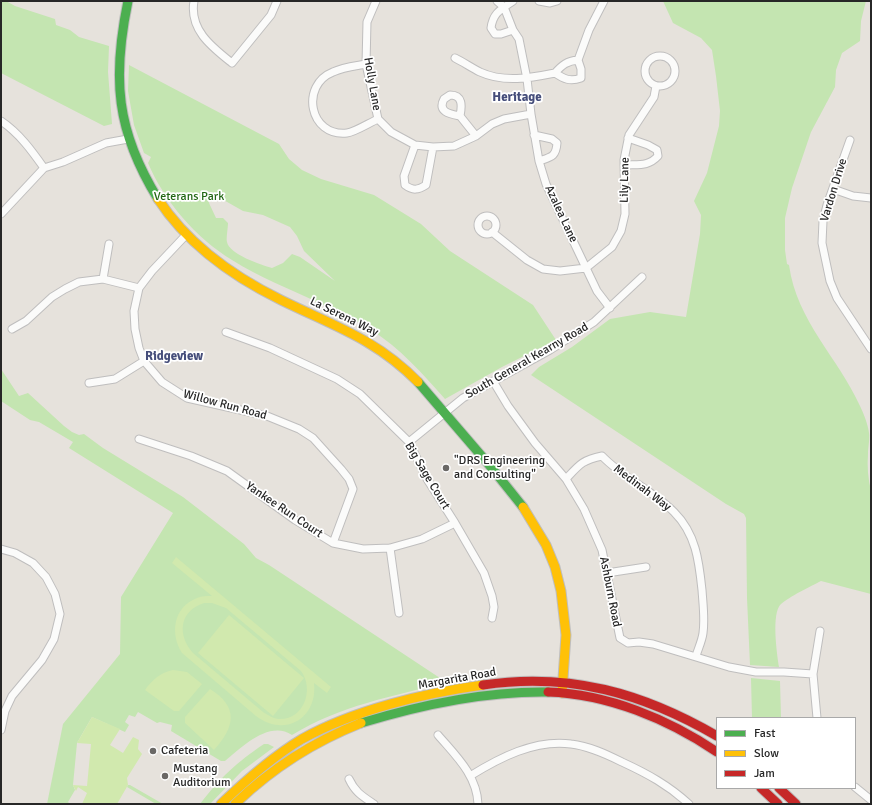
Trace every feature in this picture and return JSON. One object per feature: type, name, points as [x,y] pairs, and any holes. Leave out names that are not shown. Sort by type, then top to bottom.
[{"type":"main road","name":"La Serena Way","points":[[128,1],[123,21],[119,51],[120,102],[128,139],[136,161],[147,182],[167,212],[186,235],[227,269],[265,292],[354,333],[376,346],[393,359],[417,380],[524,508],[538,531],[547,550],[560,590],[566,634],[562,693]]},
{"type":"main road","name":"Margarita Road","points":[[221,804],[243,782],[268,762],[314,733],[367,711],[423,696],[504,682],[563,682],[604,689],[636,697],[686,718],[716,735]]},
{"type":"main road","name":"Margarita Road","points":[[235,804],[256,784],[293,757],[331,735],[360,724],[415,709],[474,696],[530,692],[562,693],[594,699],[642,713],[670,724],[716,751]]},
{"type":"main road","points":[[762,789],[778,804]]},
{"type":"main road","points":[[780,789],[796,804]]},
{"type":"street","points":[[194,1],[193,10],[197,26],[204,39],[232,63],[271,15],[277,1]]},
{"type":"street","name":"Holly Lane","points":[[376,1],[367,22],[366,64],[378,119],[391,132],[415,145],[433,147],[454,146],[476,136],[492,124],[504,119],[530,114]]},
{"type":"street","points":[[497,1],[504,7],[513,30],[519,39],[527,79],[530,114]]},
{"type":"street","points":[[513,1],[497,13],[492,20],[491,28],[495,34],[501,34],[513,30]]},
{"type":"street","points":[[539,1],[550,3],[557,1]]},
{"type":"street","points":[[555,73],[567,80],[581,78],[581,69],[578,60],[589,30],[604,1]]},
{"type":"street","points":[[664,56],[669,58],[675,67],[674,78],[667,85],[656,86],[648,81],[645,67],[650,59],[664,56]]},
{"type":"street","points":[[455,58],[481,72],[503,78],[527,79],[555,73],[563,64],[578,60]]},
{"type":"street","points":[[366,64],[332,72],[322,80],[314,90],[312,108],[316,120],[325,128],[338,133],[349,133],[378,119]]},
{"type":"street","name":"Lily Lane","points":[[586,268],[612,247],[621,231],[625,214],[624,165],[628,138],[634,125],[654,97],[656,86]]},
{"type":"street","name":"Azalea Lane","points":[[530,114],[539,161],[546,184],[586,268],[602,299],[610,308]]},
{"type":"street","points":[[460,116],[476,136]]},
{"type":"street","points":[[1,121],[10,127],[44,168]]},
{"type":"street","points":[[534,135],[552,138],[557,143],[555,153],[551,157],[539,161]]},
{"type":"street","points":[[624,165],[652,162],[658,156],[657,150],[628,138]]},
{"type":"street","points":[[1,214],[44,168],[63,162],[106,143],[128,139]]},
{"type":"street","name":"Vardon Drive","points":[[850,140],[827,205],[823,221],[822,243],[829,275],[837,298],[871,349]]},
{"type":"street","points":[[415,145],[404,176],[405,185],[415,190],[426,185],[433,147]]},
{"type":"street","points":[[833,189],[852,196],[871,198]]},
{"type":"street","points":[[492,232],[527,260],[542,269],[560,271],[586,268]]},
{"type":"street","name":"Willow Run Road","points":[[186,235],[152,270],[139,288],[134,311],[135,329],[139,348],[144,361],[162,382],[187,398],[267,416],[299,429],[313,438],[341,468],[349,479],[352,489],[334,543]]},
{"type":"street","points":[[103,279],[109,244]]},
{"type":"street","name":"South General Kearny Road","points":[[409,442],[463,398],[573,336],[594,322],[642,277]]},
{"type":"street","points":[[12,329],[26,321],[52,297],[80,282],[103,279],[139,288]]},
{"type":"street","name":"Big Sage Court","points":[[226,332],[270,348],[337,379],[360,394],[409,442],[427,479],[484,573],[494,607],[492,618]]},
{"type":"street","points":[[89,383],[114,379],[144,361]]},
{"type":"street","name":"Ashburn Road","points":[[493,381],[508,406],[535,443],[566,479],[584,509],[602,550],[620,638],[628,643],[639,642],[653,644],[729,667],[756,672],[813,674]]},
{"type":"street","name":"Yankee Run Court","points":[[139,439],[191,456],[227,471],[300,523],[334,543],[363,549],[390,548],[422,539],[455,523]]},
{"type":"street","name":"Medinah Way","points":[[566,479],[578,466],[588,459],[602,456],[610,464],[661,501],[683,522],[698,555],[704,608],[703,634],[696,656]]},
{"type":"street","points":[[390,548],[399,613]]},
{"type":"street","points":[[1,550],[15,553],[33,563],[46,577],[55,594],[60,614],[54,639],[42,660],[12,696],[5,711],[1,730]]},
{"type":"street","points":[[607,573],[646,567]]},
{"type":"street","points":[[817,717],[813,674],[820,631]]},
{"type":"street","points":[[438,734],[463,764],[470,776],[478,797],[478,804]]},
{"type":"street","points":[[470,776],[494,762],[515,753],[536,746],[569,743],[608,755],[656,778],[673,789],[690,804]]},
{"type":"street","points":[[349,779],[354,789],[374,804]]},
{"type":"street","points":[[856,788],[871,800]]},
{"type":"green space","points":[[1,1],[6,1],[15,6],[55,19],[56,25],[70,30],[79,37],[109,46],[108,72],[112,124],[104,126],[1,73]]},
{"type":"green space","points":[[663,1],[866,1],[861,21],[860,41],[842,53],[836,70],[835,87],[811,132],[792,188],[785,218],[785,250],[787,264],[789,265],[793,285],[800,304],[809,322],[851,388],[868,427],[868,468],[871,491],[871,594],[821,581],[781,604],[778,609],[775,624],[779,667],[750,665],[746,518],[744,514],[726,504],[531,375],[539,367],[572,347],[610,319],[650,312],[686,317],[700,234],[701,215],[694,201],[707,173],[719,126],[720,111],[712,50],[701,38],[673,23]]},
{"type":"green space","name":"Veterans Park","points":[[129,65],[279,144],[289,159],[302,170],[321,179],[374,195],[421,224],[450,251],[533,305],[556,340],[502,367],[445,399],[419,370],[401,353],[370,329],[345,315],[242,266],[219,251],[194,230],[172,205],[148,163],[151,157],[144,153],[134,125],[128,91]],"holes":[[[206,190],[243,211],[263,215],[290,227],[297,236],[304,251],[335,281],[300,257],[292,254],[283,263],[272,268],[239,255],[233,251],[227,242],[228,223],[223,218],[216,218],[209,203]]]},
{"type":"green space","points":[[1,369],[19,396],[28,393],[72,432],[79,435],[84,434],[103,448],[183,497],[244,544],[256,558],[269,565],[446,682],[386,697],[348,709],[329,716],[292,735],[283,731],[265,733],[256,737],[225,761],[221,761],[171,731],[172,725],[160,722],[157,723],[138,712],[135,717],[129,715],[125,722],[129,725],[125,732],[92,717],[77,743],[73,785],[75,790],[68,802],[70,804],[47,804],[63,724],[120,654],[121,597],[173,513],[69,448],[73,442],[39,422],[30,420],[1,401]]},
{"type":"green space","points":[[176,557],[331,687],[327,693],[314,683],[314,695],[311,706],[305,715],[297,721],[288,724],[278,725],[267,722],[256,716],[182,653],[178,646],[175,630],[176,622],[183,608],[189,602],[199,597],[212,596],[172,563]],"holes":[[[204,603],[212,603],[226,608],[301,671],[307,687],[306,695],[300,710],[294,715],[287,718],[278,719],[263,712],[193,653],[184,639],[183,624],[185,618],[189,612],[196,607]]]},
{"type":"green space","points":[[229,615],[304,678],[273,716],[198,653]]},
{"type":"green space","points":[[173,670],[187,672],[202,684],[179,711],[174,711],[145,690],[157,677]]},
{"type":"green space","points":[[751,678],[780,681],[781,717],[752,717]]},
{"type":"green space","points":[[210,689],[226,703],[230,710],[231,718],[230,725],[226,733],[214,750],[185,723],[185,717]]},
{"type":"green space","points":[[92,717],[120,729],[110,745],[123,753],[133,737],[139,740],[138,749],[142,754],[127,778],[128,785],[117,804],[82,804],[87,793],[78,787],[76,791],[73,785],[87,786],[91,744],[77,743]]},
{"type":"green space","points":[[264,744],[274,747],[242,771],[210,804],[200,804],[229,771],[245,757]]},
{"type":"green space","points":[[128,785],[163,804],[156,804],[127,787]]},
{"type":"traffic: fast","points":[[128,1],[120,55],[119,80],[121,103],[133,150],[158,199]]},
{"type":"traffic: fast","points":[[418,382],[491,467],[523,507]]},
{"type":"traffic: fast","points":[[361,723],[406,710],[453,700],[501,694],[548,692]]},
{"type":"traffic: slow","points":[[158,199],[183,231],[197,245],[228,270],[263,291],[337,326],[370,344],[402,367],[418,382]]},
{"type":"traffic: slow","points":[[523,507],[546,545],[555,567],[561,591],[566,635],[562,693]]},
{"type":"traffic: slow","points":[[221,804],[280,753],[302,739],[344,719],[414,698],[483,685]]},
{"type":"traffic: slow","points":[[235,804],[264,779],[294,757],[343,730],[361,723]]},
{"type":"traffic: jam","points":[[483,685],[545,681],[575,684],[604,690],[661,708],[716,735]]},
{"type":"traffic: jam","points":[[548,692],[593,698],[637,710],[678,729],[716,751]]},
{"type":"traffic: jam","points":[[762,789],[778,804]]},
{"type":"traffic: jam","points":[[780,789],[796,804]]},
{"type":"place","name":"\"DRS Engineering and Consulting\"","points":[[446,468]]},
{"type":"place","name":"Cafeteria","points":[[153,751]]},
{"type":"place","name":"Mustang Auditorium","points":[[165,776]]},
{"type":"district","name":"Heritage","points":[[517,98]]},
{"type":"district","name":"Ridgeview","points":[[174,357]]}]
